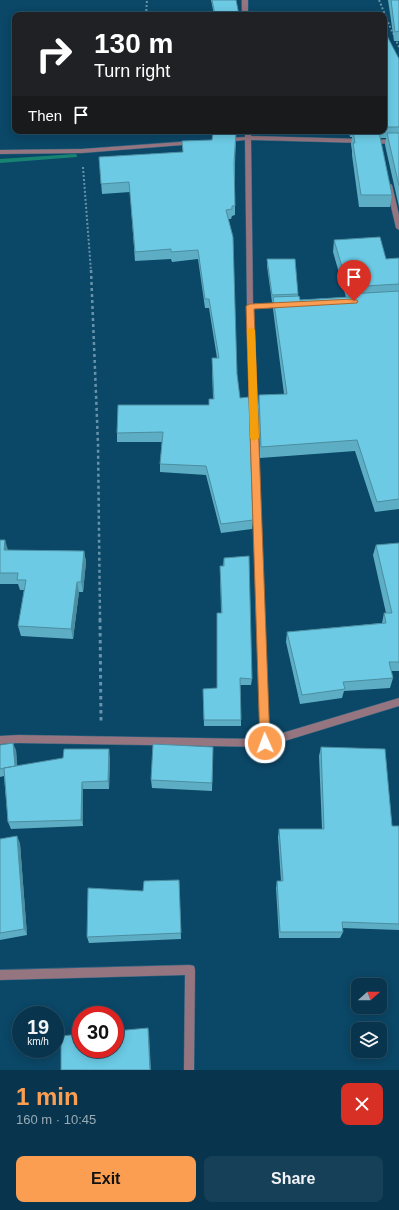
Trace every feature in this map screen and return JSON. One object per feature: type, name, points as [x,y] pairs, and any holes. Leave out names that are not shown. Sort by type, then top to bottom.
[{"type":"street","points":[[245,0],[245,12]]},
{"type":"street","points":[[248,134],[250,306],[265,743]]},
{"type":"street","points":[[216,141],[248,138],[399,142]]},
{"type":"street","points":[[380,141],[381,149]]},
{"type":"street","points":[[0,152],[82,151],[200,142]]},
{"type":"street","points":[[388,177],[399,228]]},
{"type":"street","points":[[250,306],[289,304]]},
{"type":"street","points":[[0,740],[18,738],[265,743],[399,702]]},
{"type":"street","points":[[0,975],[190,970],[189,1070]]},
{"type":"path","points":[[146,12],[147,0]]},
{"type":"path","points":[[380,0],[385,12]]},
{"type":"path","points":[[387,17],[399,47]]},
{"type":"path","points":[[82,151],[92,294],[99,483],[101,740]]},
{"type":"building","points":[[212,0],[236,0],[238,12],[214,12]]},
{"type":"building","points":[[391,0],[399,0],[399,31],[395,32]]},
{"type":"building","points":[[387,36],[399,59],[399,127],[387,127]]},
{"type":"building","points":[[387,133],[399,133],[399,186]]},
{"type":"building","points":[[213,134],[236,134],[234,163],[235,206],[232,206],[232,209],[226,210],[233,237],[237,374],[240,398],[249,397],[253,520],[221,524],[206,466],[160,464],[163,432],[117,433],[118,405],[209,405],[209,399],[214,399],[212,358],[219,358],[209,299],[205,299],[198,250],[171,252],[171,249],[135,252],[129,182],[101,184],[99,157],[183,152],[182,141],[212,140]]},
{"type":"building","points":[[353,134],[379,134],[392,195],[361,195],[353,143],[355,143]]},
{"type":"building","points":[[380,237],[386,259],[399,258],[399,284],[348,287],[334,240]]},
{"type":"building","points":[[267,259],[295,259],[298,294],[272,295]]},
{"type":"building","points":[[399,291],[399,499],[377,502],[357,440],[261,447],[259,395],[287,394],[273,297],[299,296],[300,300],[351,297],[350,294]]},
{"type":"building","points":[[0,540],[5,540],[4,550],[84,551],[81,582],[77,582],[71,629],[18,626],[26,580],[17,580],[18,573],[0,573]]},
{"type":"building","points":[[399,543],[399,662],[389,662],[393,678],[343,682],[345,689],[302,695],[287,632],[386,623],[384,613],[392,613],[376,545]]},
{"type":"building","points":[[249,556],[252,679],[240,678],[241,720],[204,720],[203,689],[217,688],[217,613],[222,613],[220,566],[224,566],[224,558]]},
{"type":"building","points":[[13,743],[15,766],[0,769],[0,745]]},
{"type":"building","points":[[153,744],[213,747],[212,783],[151,780]]},
{"type":"building","points":[[321,747],[385,749],[392,826],[399,826],[399,924],[342,922],[343,932],[280,932],[277,881],[283,881],[279,829],[324,829]]},
{"type":"building","points":[[64,749],[109,749],[108,781],[82,782],[81,820],[8,822],[4,768],[63,758]]},
{"type":"building","points":[[17,836],[24,929],[0,933],[0,839]]},
{"type":"building","points":[[179,880],[181,933],[87,937],[88,888],[143,891],[144,881]]},
{"type":"building","points":[[148,1028],[150,1070],[61,1070],[61,1058],[64,1058],[64,1036],[72,1035],[72,1058],[124,1058],[124,1030]]},
{"type":"waterway","points":[[0,161],[75,156]]},
{"type":"slow traffic","points":[[251,330],[254,438]]},
{"type":"route","points":[[265,743],[250,306],[354,301]]}]
